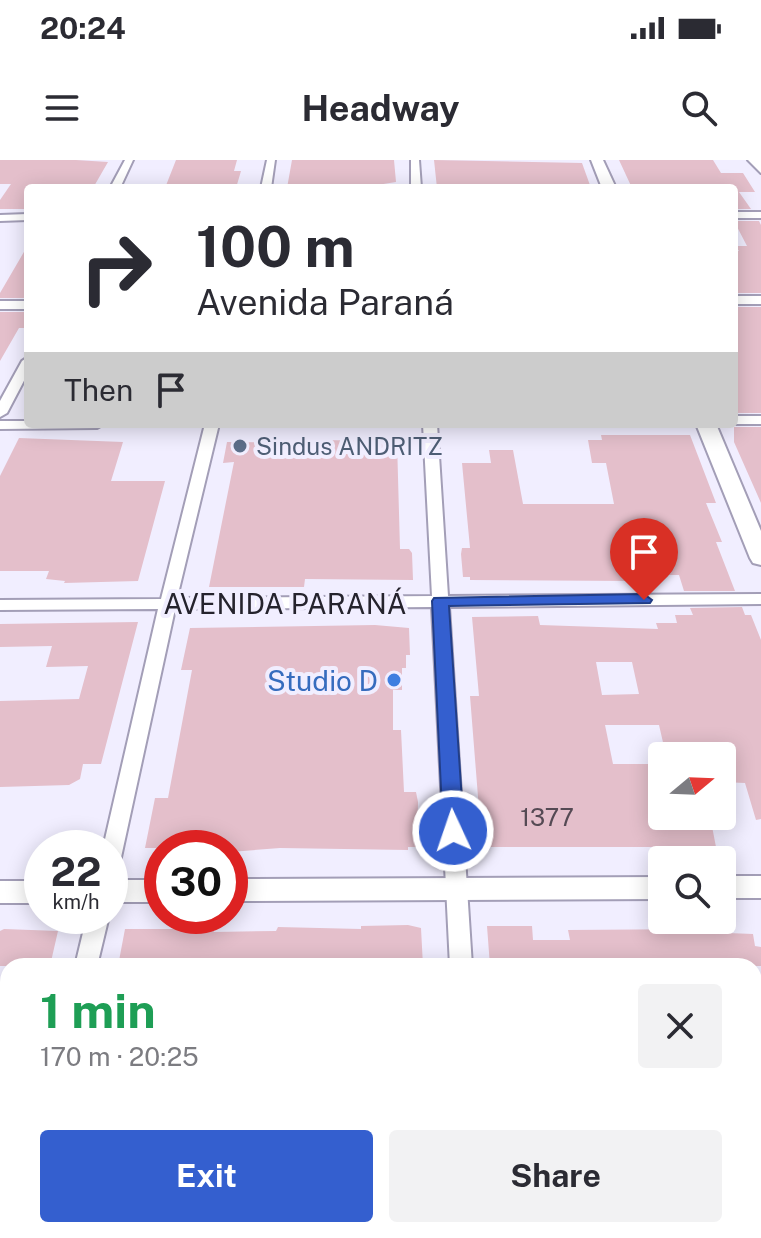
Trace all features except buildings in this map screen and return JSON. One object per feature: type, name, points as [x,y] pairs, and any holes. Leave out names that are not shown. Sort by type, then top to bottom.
[{"type":"main road","points":[[597,160],[607,184]]},
{"type":"main road","points":[[754,160],[761,169]]},
{"type":"main road","points":[[708,428],[761,558]]},
{"type":"street","points":[[117,184],[129,160]]},
{"type":"street","points":[[267,184],[271,160]]},
{"type":"street","points":[[415,160],[416,184]]},
{"type":"street","points":[[738,215],[761,215]]},
{"type":"street","points":[[0,218],[24,217]]},
{"type":"street","points":[[738,300],[761,300]]},
{"type":"street","points":[[0,305],[24,305]]},
{"type":"street","points":[[0,413],[24,368]]},
{"type":"street","points":[[738,420],[761,420]]},
{"type":"street","points":[[0,425],[24,425]]},
{"type":"street","points":[[117,830],[211,428]]},
{"type":"street","points":[[430,428],[461,958]]},
{"type":"street","name":"AVENIDA PARANÁ","points":[[0,605],[761,599]]},
{"type":"street","points":[[736,887],[761,887]]},
{"type":"street","points":[[248,890],[648,888]]},
{"type":"street","points":[[0,892],[24,892]]},
{"type":"street","points":[[88,958],[94,934]]},
{"type":"place","name":"Sindus ANDRITZ","points":[[240,446]]},
{"type":"place","name":"Studio D","points":[[394,680]]},
{"type":"route","points":[[453,831],[440,601],[644,600]]}]
